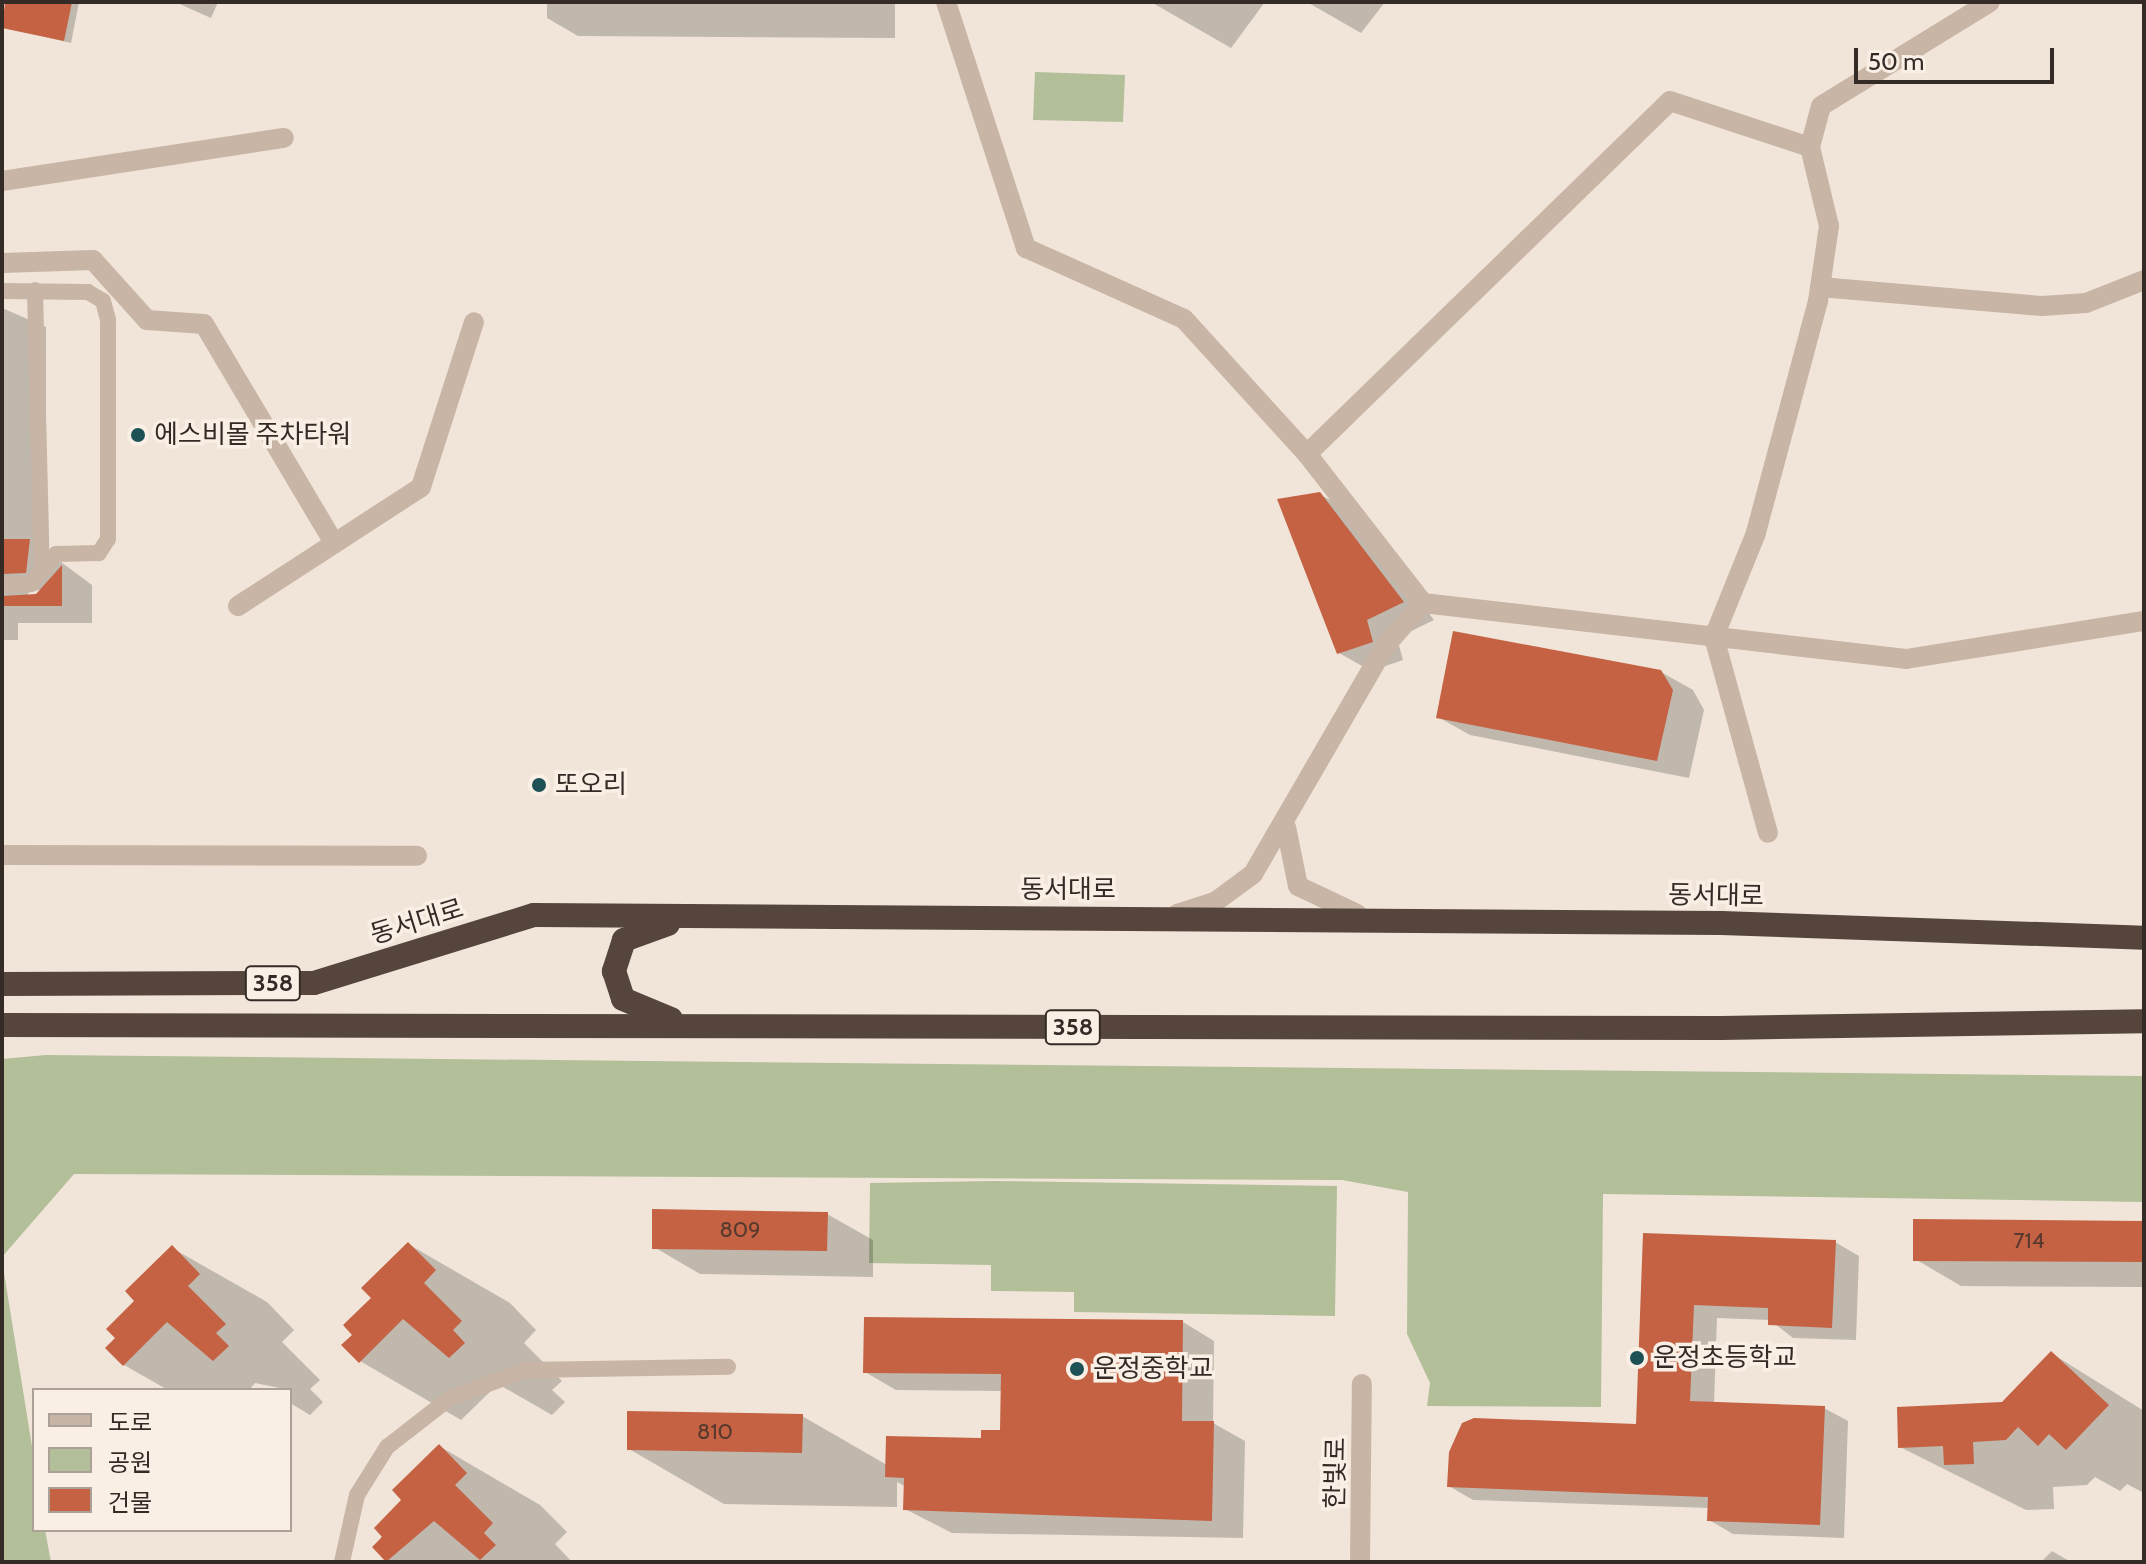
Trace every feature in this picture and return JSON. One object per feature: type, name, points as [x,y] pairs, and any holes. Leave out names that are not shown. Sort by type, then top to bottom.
[{"type":"highway","name":"동서대로","points":[[2,984],[314,983],[534,915],[1721,923],[2144,938]]},
{"type":"highway","points":[[730,1027],[655,1017],[623,999],[614,971],[624,940],[652,926],[734,916]]},
{"type":"highway","points":[[1721,923],[2144,922]]},
{"type":"highway","name":"358","points":[[2,1025],[1721,1028],[2144,1021]]},
{"type":"highway","points":[[1721,1028],[2144,1036]]},
{"type":"street","points":[[946,2],[1026,248],[1184,319],[1307,454],[1423,603],[1906,659],[2144,621]]},
{"type":"street","points":[[1768,833],[1714,637],[1756,533],[1820,287],[1829,226],[1810,147],[1821,106],[1990,2]]},
{"type":"street","points":[[1307,454],[1670,101],[1810,147]]},
{"type":"street","points":[[2,181],[284,138]]},
{"type":"street","points":[[2,263],[93,260],[147,320],[204,324],[236,389],[334,543]]},
{"type":"street","points":[[1820,287],[2042,306],[2086,303],[2144,280]]},
{"type":"street","points":[[238,606],[421,487],[474,322]]},
{"type":"street","points":[[1154,919],[1235,890],[1286,827],[1386,645],[1423,603]]},
{"type":"street","points":[[1286,827],[1287,862],[1307,894],[1343,913],[1401,921]]},
{"type":"street","points":[[2,855],[417,856]]},
{"type":"street","name":"한빛로","points":[[1360,1562],[1362,1384]]},
{"type":"lane","points":[[35,290],[42,567]]},
{"type":"lane","points":[[2,291],[88,292],[103,301],[108,320],[108,539],[99,553],[56,554],[42,567],[31,584],[2,585]]},
{"type":"lane","points":[[342,1562],[357,1495],[387,1447],[450,1398],[526,1370],[728,1367]]},
{"type":"green space","points":[[1035,72],[1125,75],[1123,122],[1033,120]]},
{"type":"green space","points":[[46,1055],[2144,1076],[2144,1202],[1603,1194],[1601,1407],[1427,1406],[1430,1383],[1407,1334],[1408,1192],[1342,1180],[74,1174],[2,1257],[2,1059]]},
{"type":"green space","points":[[993,1181],[1337,1186],[1335,1316],[1074,1312],[1074,1292],[991,1291],[991,1265],[869,1263],[870,1183]]},
{"type":"green space","points":[[2,1260],[32,1447],[32,1532],[45,1532],[51,1562],[2,1562]]},
{"type":"building","points":[[5,2],[72,2],[64,41],[2,28]]},
{"type":"building","points":[[1320,492],[1404,602],[1367,620],[1373,642],[1337,654],[1277,499]]},
{"type":"building","points":[[2,539],[30,539],[26,573],[2,574]]},
{"type":"building","points":[[62,565],[62,606],[2,606],[2,596],[36,594]]},
{"type":"building","points":[[1453,631],[1661,670],[1673,690],[1657,761],[1436,718]]},
{"type":"building","points":[[652,1209],[828,1212],[827,1251],[652,1249]]},
{"type":"building","points":[[1913,1219],[2144,1221],[2144,1262],[1913,1261]]},
{"type":"building","points":[[1643,1233],[1836,1240],[1832,1328],[1768,1325],[1768,1308],[1694,1305],[1690,1401],[1825,1406],[1820,1525],[1707,1521],[1708,1497],[1447,1487],[1449,1452],[1462,1423],[1474,1418],[1636,1424]]},
{"type":"building","points":[[408,1242],[436,1270],[424,1283],[462,1321],[453,1330],[465,1343],[449,1358],[403,1319],[359,1363],[341,1345],[352,1335],[343,1325],[371,1298],[361,1288]]},
{"type":"building","points":[[172,1245],[200,1274],[188,1286],[226,1324],[216,1333],[229,1346],[213,1361],[167,1322],[123,1366],[105,1348],[115,1338],[106,1329],[134,1301],[125,1291]]},
{"type":"building","points":[[864,1317],[1183,1320],[1182,1421],[1214,1421],[1212,1521],[903,1510],[904,1478],[885,1477],[886,1436],[981,1438],[981,1430],[1000,1430],[1001,1374],[863,1373]]},
{"type":"building","points":[[2051,1351],[2109,1405],[2066,1450],[2049,1434],[2038,1446],[2018,1427],[2006,1440],[1973,1442],[1974,1464],[1944,1465],[1943,1446],[1898,1448],[1897,1407],[2002,1402]]},
{"type":"building","points":[[627,1411],[803,1414],[802,1453],[627,1450]]},
{"type":"building","points":[[439,1444],[467,1473],[455,1485],[493,1523],[484,1533],[496,1545],[480,1560],[434,1521],[386,1562],[372,1547],[382,1537],[374,1528],[401,1500],[392,1490]]},
{"type":"place","name":"에스비몰 주차타워","points":[[138,435]]},
{"type":"place","name":"또오리","points":[[539,785]]},
{"type":"place","name":"운정초등학교","points":[[1637,1358]]},
{"type":"place","name":"운정중학교","points":[[1077,1369]]}]
